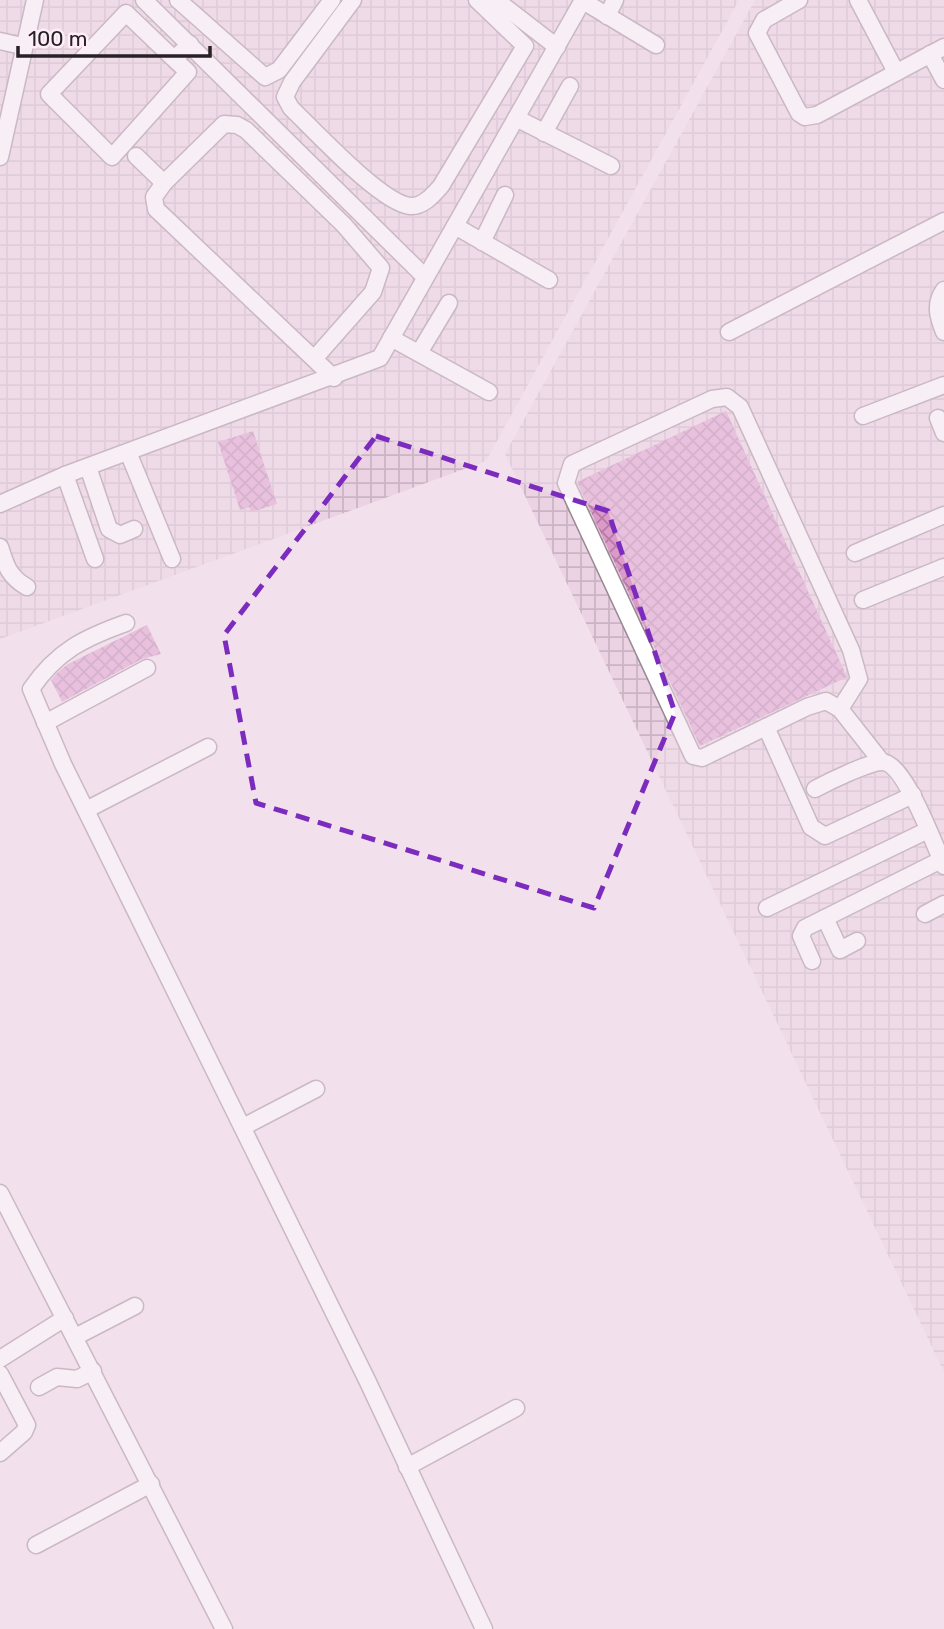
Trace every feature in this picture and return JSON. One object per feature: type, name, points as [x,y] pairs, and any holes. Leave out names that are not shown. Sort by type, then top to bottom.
[{"type":"street","points":[[0,157],[22,46],[35,0]]},
{"type":"street","points":[[144,0],[425,277]]},
{"type":"street","points":[[178,0],[265,77],[279,70],[332,0]]},
{"type":"street","points":[[353,0],[285,97],[291,108],[369,182],[401,203],[412,206],[429,200],[441,186],[525,46]]},
{"type":"street","points":[[477,0],[525,46],[553,53]]},
{"type":"street","points":[[496,0],[553,53]]},
{"type":"street","points":[[607,16],[615,0]]},
{"type":"street","points":[[799,0],[764,20],[757,33],[799,113],[811,117],[937,50],[944,80]]},
{"type":"street","points":[[858,0],[896,72]]},
{"type":"street","points":[[0,503],[65,475],[334,378],[380,358],[583,1],[656,45]]},
{"type":"street","points":[[126,13],[174,59],[188,72],[112,157],[49,94],[126,13]]},
{"type":"street","points":[[0,41],[22,46]]},
{"type":"street","points":[[174,59],[190,44]]},
{"type":"street","points":[[544,133],[570,86]]},
{"type":"street","points":[[516,118],[611,166]]},
{"type":"street","points":[[314,359],[373,292],[381,276],[381,268],[376,259],[326,208],[237,125],[224,124],[164,183],[154,197],[156,209],[334,378]]},
{"type":"street","points":[[136,156],[164,183]]},
{"type":"street","points":[[482,242],[505,195]]},
{"type":"street","points":[[729,332],[944,221]]},
{"type":"street","points":[[455,226],[549,280]]},
{"type":"street","points":[[944,290],[939,297],[938,317],[944,332]]},
{"type":"street","points":[[419,353],[449,303]]},
{"type":"street","points":[[391,338],[489,392]]},
{"type":"street","points":[[863,416],[944,385]]},
{"type":"street","points":[[812,961],[802,936],[804,928],[943,863],[913,795],[892,765],[881,761],[840,709],[826,701],[702,758],[693,756],[566,483],[572,464],[712,399],[727,397],[740,407],[851,650],[859,679],[840,709]]},
{"type":"street","points":[[128,452],[172,559]]},
{"type":"street","points":[[88,467],[109,528],[120,535],[134,528]]},
{"type":"street","points":[[65,475],[94,559]]},
{"type":"street","points":[[855,553],[944,515]]},
{"type":"street","points":[[0,547],[7,570],[14,580],[27,587]]},
{"type":"street","points":[[863,600],[944,567]]},
{"type":"street","points":[[125,623],[85,637],[47,666],[31,689],[86,810],[243,1127],[485,1629]]},
{"type":"street","points":[[45,723],[147,668]]},
{"type":"street","points":[[766,727],[811,827],[820,835],[825,836],[913,795]]},
{"type":"street","points":[[86,810],[208,747]]},
{"type":"street","points":[[815,789],[881,761]]},
{"type":"street","points":[[767,908],[928,830]]},
{"type":"street","points":[[925,914],[944,904]]},
{"type":"street","points":[[825,918],[839,950],[857,941]]},
{"type":"street","points":[[243,1127],[316,1089]]},
{"type":"street","points":[[0,1193],[224,1629]]},
{"type":"street","points":[[75,1337],[135,1307]]},
{"type":"street","points":[[0,1359],[65,1318]]},
{"type":"street","points":[[39,1387],[57,1377],[77,1379],[93,1371]]},
{"type":"street","points":[[0,1453],[24,1432],[27,1424],[1,1377]]},
{"type":"street","points":[[407,1467],[516,1408]]},
{"type":"street","points":[[36,1545],[151,1484]]},
{"type":"highlighted area","points":[[376,436],[608,511],[675,713],[594,908],[256,803],[224,635]]},
{"type":"shaded area","points":[[0,0],[739,0],[486,461],[0,639]]},
{"type":"shaded area","points":[[755,0],[944,0],[944,1372],[505,454]]},
{"type":"building","points":[[726,411],[847,677],[700,746],[577,482]]},
{"type":"building","points":[[253,431],[277,504],[251,512],[249,507],[240,510],[218,442]]},
{"type":"building","points":[[147,625],[161,654],[142,659],[62,702],[51,680],[58,672],[68,664]]}]
